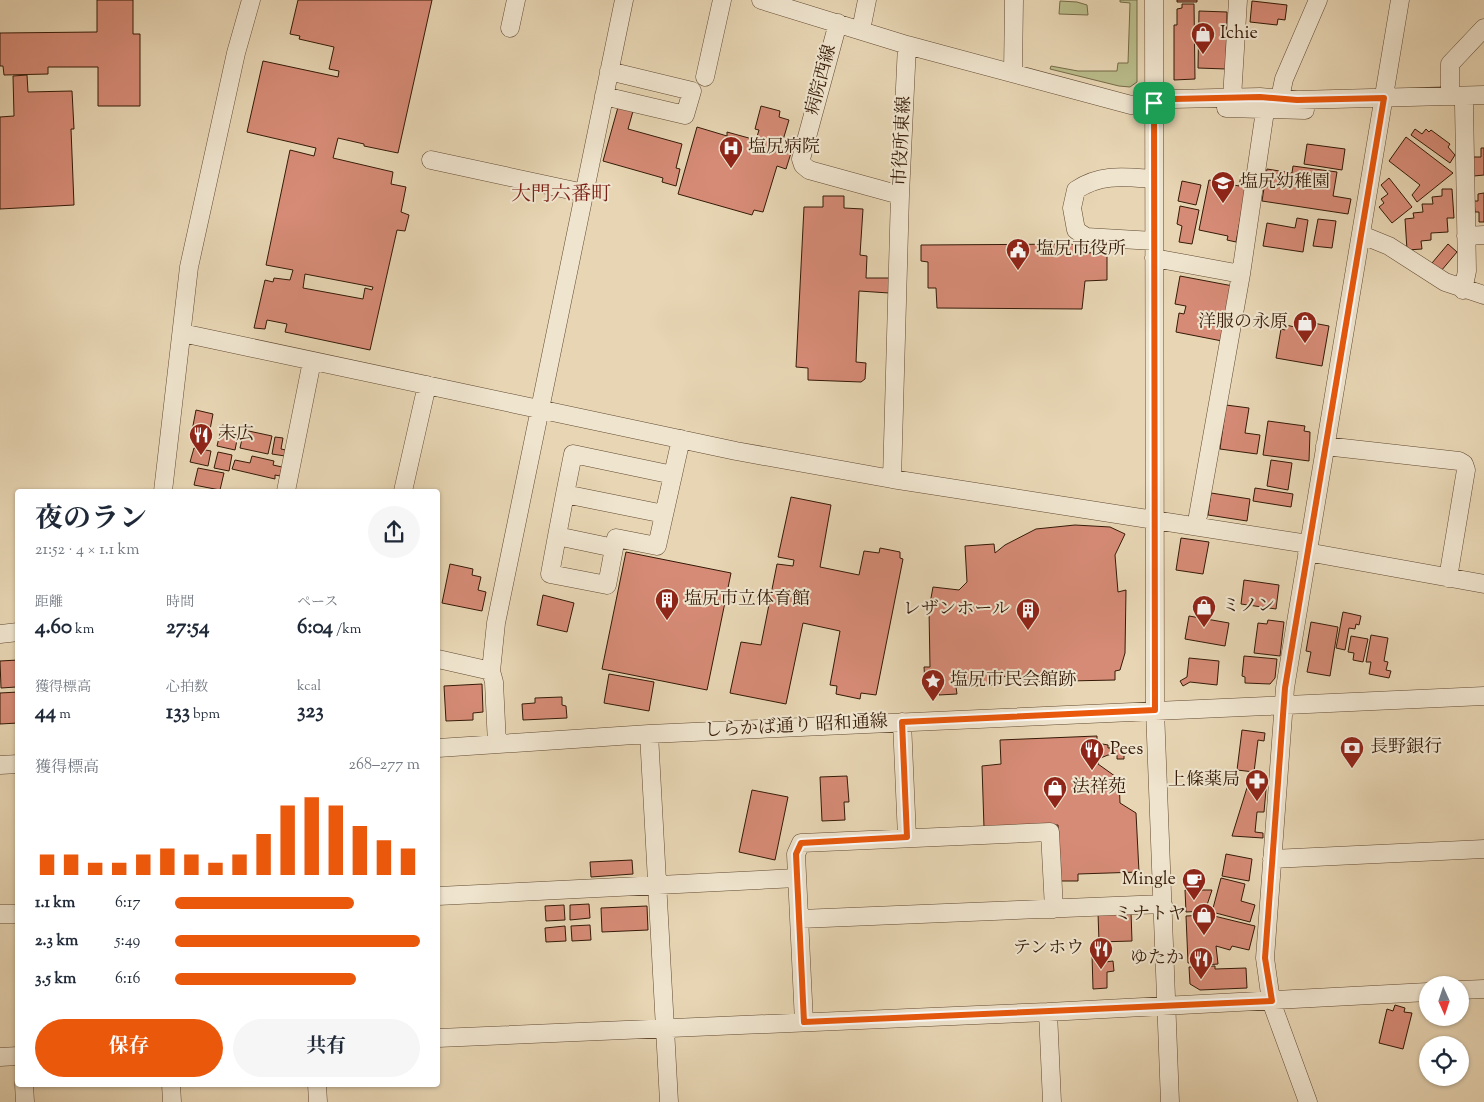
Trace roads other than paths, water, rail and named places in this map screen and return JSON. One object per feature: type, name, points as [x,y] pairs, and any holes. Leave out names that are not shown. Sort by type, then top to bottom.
[{"type":"street","points":[[163,489],[189,267],[236,54],[251,0]]},
{"type":"street","points":[[510,28],[516,0]]},
{"type":"street","points":[[497,744],[494,682],[490,671],[496,623],[624,0]]},
{"type":"street","points":[[705,77],[722,0]]},
{"type":"street","points":[[762,0],[908,45],[1131,105],[1173,99],[1232,98],[1280,98],[1383,103]]},
{"type":"street","points":[[861,30],[867,0]]},
{"type":"street","points":[[1013,73],[1014,0]]},
{"type":"street","points":[[1154,0],[1155,710],[1170,1102]]},
{"type":"street","points":[[1232,98],[1238,0]]},
{"type":"street","points":[[1280,98],[1284,79],[1318,0]]},
{"type":"street","points":[[1308,1102],[1272,1001],[1265,958],[1284,706],[1307,548],[1362,235],[1400,0]]},
{"type":"street","name":"病院西線","points":[[803,165],[801,159],[838,23]]},
{"type":"street","points":[[1463,290],[1466,271],[1466,236],[1457,100],[1450,64],[1483,31]]},
{"type":"street","name":"市役所東線","points":[[803,165],[809,170],[900,195],[908,45]]},
{"type":"street","points":[[604,96],[685,115],[692,91],[609,71]]},
{"type":"street","points":[[1154,103],[1178,110],[1236,108],[1265,111],[1457,100],[1484,94]]},
{"type":"street","points":[[1457,100],[1484,104]]},
{"type":"street","points":[[1198,516],[1241,274],[1265,111]]},
{"type":"street","points":[[431,160],[584,193]]},
{"type":"street","points":[[1154,179],[1114,176],[1088,182],[1076,190],[1072,208],[1076,230],[1086,237],[1154,250],[1241,274]]},
{"type":"street","points":[[892,478],[900,195]]},
{"type":"street","points":[[1362,235],[1389,246],[1445,282],[1463,290],[1484,295]]},
{"type":"street","points":[[1466,236],[1484,235]]},
{"type":"street","points":[[182,333],[680,439],[892,478],[1154,518],[1484,584]]},
{"type":"street","points":[[286,489],[312,361]]},
{"type":"street","points":[[403,489],[427,385]]},
{"type":"street","points":[[673,475],[573,454],[550,574],[607,585],[616,538],[657,546],[673,475],[680,439]]},
{"type":"street","points":[[1325,446],[1459,461],[1464,464],[1466,470],[1448,578]]},
{"type":"street","points":[[565,494],[664,514]]},
{"type":"street","points":[[557,536],[614,548]]},
{"type":"street","points":[[0,634],[15,632]]},
{"type":"street","points":[[440,659],[490,671]]},
{"type":"street","name":"しらかば通り 昭和通線","points":[[440,748],[649,734],[1484,696]]},
{"type":"street","points":[[902,722],[907,837]]},
{"type":"street","points":[[649,734],[669,1102]]},
{"type":"street","points":[[0,764],[15,764]]},
{"type":"street","points":[[804,1022],[796,854],[801,843],[1050,832],[1054,909]]},
{"type":"street","points":[[1272,859],[1484,849]]},
{"type":"street","points":[[440,896],[797,878]]},
{"type":"street","points":[[800,919],[1162,904]]},
{"type":"street","points":[[0,914],[15,914]]},
{"type":"street","points":[[1469,989],[1484,988]]},
{"type":"street","points":[[440,1038],[1048,1012],[1166,1004],[1272,1001],[1419,993]]},
{"type":"street","points":[[1048,1012],[1052,1102]]},
{"type":"street","points":[[0,1057],[15,1056]]},
{"type":"street","points":[[24,1087],[25,1102]]},
{"type":"street","points":[[171,1087],[172,1102]]},
{"type":"street","points":[[317,1087],[318,1102]]},
{"type":"place","name":"Ichie","points":[[1203,55]]},
{"type":"place","name":"塩尻病院","points":[[731,169]]},
{"type":"place","name":"塩尻幼稚園","points":[[1223,204]]},
{"type":"place","name":"塩尻市役所","points":[[1018,271]]},
{"type":"place","name":"洋服の永原","points":[[1305,344]]},
{"type":"place","name":"末広","points":[[201,456]]},
{"type":"place","name":"塩尻市立体育館","points":[[667,621]]},
{"type":"place","name":"ミノン","points":[[1204,628]]},
{"type":"place","name":"レザンホール","points":[[1028,631]]},
{"type":"place","name":"塩尻市民会館跡","points":[[933,702]]},
{"type":"place","name":"長野銀行","points":[[1352,769]]},
{"type":"place","name":"Pees","points":[[1092,771]]},
{"type":"place","name":"上條薬局","points":[[1257,802]]},
{"type":"place","name":"法祥苑","points":[[1055,809]]},
{"type":"place","name":"Mingle","points":[[1194,901]]},
{"type":"place","name":"ミナトヤ","points":[[1204,936]]},
{"type":"place","name":"テンホウ","points":[[1101,970]]},
{"type":"place","name":"ゆたか","points":[[1201,980]]},
{"type":"district","name":"大門六番町","points":[[561,195]]}]
